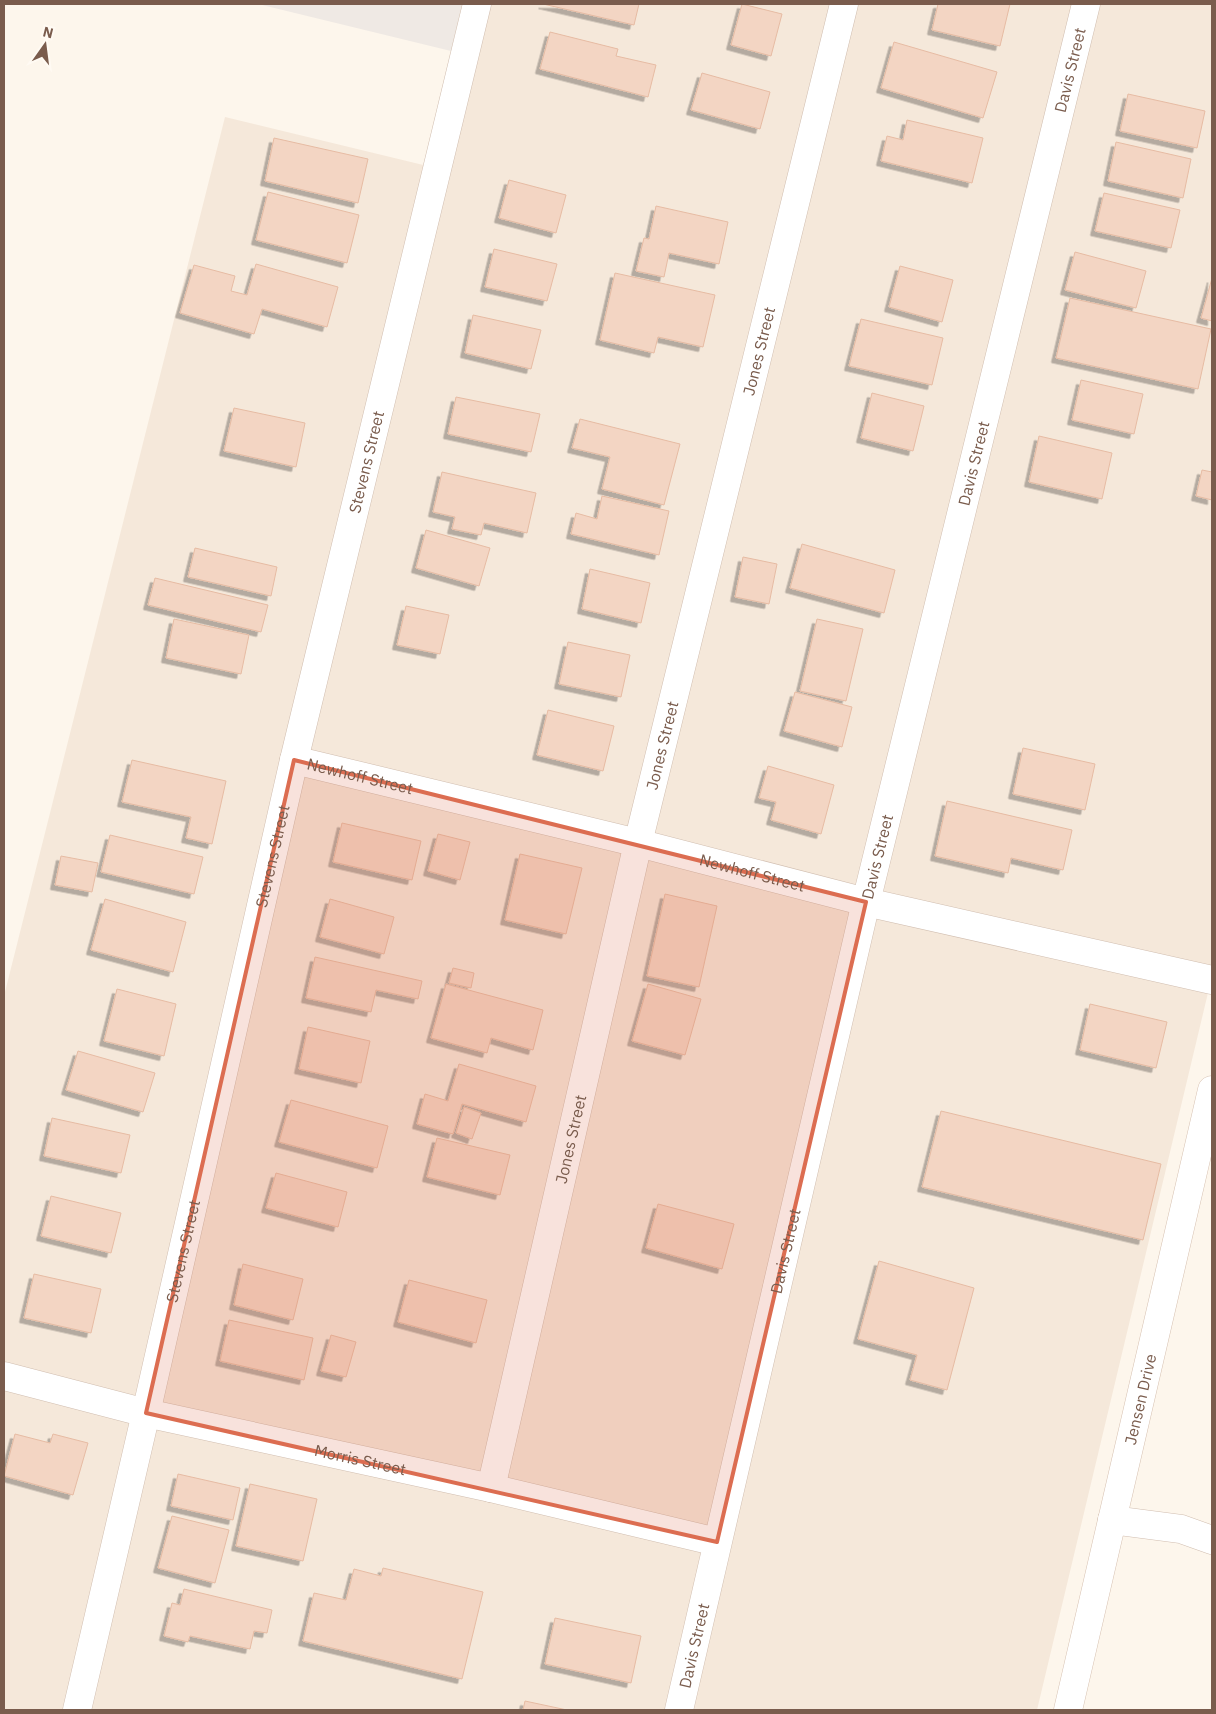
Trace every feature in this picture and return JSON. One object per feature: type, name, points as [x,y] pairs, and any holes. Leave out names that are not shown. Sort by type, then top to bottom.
[{"type":"street","name":"Stevens Street","points":[[77,1710],[294,760],[477,4]]},
{"type":"street","name":"Jones Street","points":[[491,1488],[638,843],[844,4]]},
{"type":"street","name":"Davis Street","points":[[678,1710],[866,902],[1086,4]]},
{"type":"street","name":"Newhoff Street","points":[[294,760],[638,843],[866,902],[1212,980]]},
{"type":"street","name":"Jensen Drive","points":[[1068,1710],[1212,1090]]},
{"type":"street","name":"Morris Street","points":[[4,1376],[146,1413],[491,1488],[717,1542]]},
{"type":"street","points":[[1112,1520],[1181,1529],[1212,1540]]},
{"type":"highlighted area","points":[[294,760],[866,902],[717,1542],[146,1413]]},
{"type":"shaded area","points":[[258,4],[462,4],[451,51]]},
{"type":"shaded area","points":[[488,4],[1212,4],[1212,976],[1037,1710],[4,1710],[4,996],[225,117],[448,171]]},
{"type":"building","points":[[543,4],[639,4],[634,25]]},
{"type":"building","points":[[742,4],[782,14],[771,56],[731,45]]},
{"type":"building","points":[[938,4],[1010,4],[1000,46],[932,30]]},
{"type":"building","points":[[550,32],[618,49],[616,56],[656,65],[648,97],[540,69]]},
{"type":"building","points":[[894,42],[997,72],[983,118],[881,88]]},
{"type":"building","points":[[702,73],[770,92],[760,129],[691,110]]},
{"type":"building","points":[[1128,94],[1205,111],[1197,148],[1120,131]]},
{"type":"building","points":[[907,120],[983,138],[972,183],[881,161],[887,136],[903,140]]},
{"type":"building","points":[[274,138],[368,159],[358,203],[265,181]]},
{"type":"building","points":[[1116,142],[1191,159],[1183,198],[1108,181]]},
{"type":"building","points":[[509,180],[566,195],[556,233],[499,218]]},
{"type":"building","points":[[268,192],[359,215],[347,263],[256,240]]},
{"type":"building","points":[[1104,193],[1180,210],[1171,248],[1095,231]]},
{"type":"building","points":[[656,206],[728,222],[719,264],[669,253],[664,277],[636,271],[644,238],[649,239]]},
{"type":"building","points":[[494,249],[557,264],[547,301],[485,287]]},
{"type":"building","points":[[1075,252],[1146,271],[1136,308],[1065,290]]},
{"type":"building","points":[[256,264],[338,287],[327,327],[262,309],[254,334],[180,313],[194,265],[235,276],[231,291],[247,295]]},
{"type":"building","points":[[900,266],[953,280],[942,322],[889,307]]},
{"type":"building","points":[[615,273],[715,295],[703,347],[658,337],[654,353],[600,340]]},
{"type":"building","points":[[1212,278],[1212,321],[1201,318]]},
{"type":"building","points":[[1070,298],[1211,329],[1198,389],[1056,358]]},
{"type":"building","points":[[473,315],[541,330],[531,369],[465,353]]},
{"type":"building","points":[[861,319],[943,338],[932,385],[849,366]]},
{"type":"building","points":[[1081,380],[1143,394],[1134,434],[1072,420]]},
{"type":"building","points":[[872,393],[924,406],[913,451],[861,438]]},
{"type":"building","points":[[456,397],[540,414],[531,452],[448,434]]},
{"type":"building","points":[[234,408],[305,423],[296,467],[224,451]]},
{"type":"building","points":[[580,419],[680,444],[664,505],[602,489],[610,457],[572,448]]},
{"type":"building","points":[[1039,436],[1112,453],[1102,499],[1029,482]]},
{"type":"building","points":[[1202,470],[1212,472],[1212,500],[1196,496]]},
{"type":"building","points":[[442,472],[536,493],[527,533],[484,523],[481,535],[452,529],[455,517],[433,512]]},
{"type":"building","points":[[602,496],[669,511],[659,555],[571,534],[576,513],[597,519]]},
{"type":"building","points":[[426,530],[490,548],[479,586],[416,568]]},
{"type":"building","points":[[802,544],[895,570],[884,613],[790,588]]},
{"type":"building","points":[[195,548],[277,567],[271,596],[188,577]]},
{"type":"building","points":[[743,557],[777,564],[769,604],[735,597]]},
{"type":"building","points":[[590,569],[650,583],[641,623],[582,609]]},
{"type":"building","points":[[155,578],[268,605],[261,632],[148,605]]},
{"type":"building","points":[[406,606],[449,615],[440,654],[397,645]]},
{"type":"building","points":[[174,619],[249,635],[241,674],[166,658]]},
{"type":"building","points":[[817,619],[863,629],[846,701],[800,691]]},
{"type":"building","points":[[568,642],[630,655],[621,697],[559,684]]},
{"type":"building","points":[[795,692],[852,707],[842,747],[784,731]]},
{"type":"building","points":[[548,710],[614,726],[603,771],[537,755]]},
{"type":"building","points":[[1023,748],[1095,764],[1085,810],[1013,794]]},
{"type":"building","points":[[132,760],[226,781],[212,844],[186,838],[191,817],[122,802]]},
{"type":"building","points":[[768,766],[834,785],[821,834],[771,820],[776,802],[759,798]]},
{"type":"building","points":[[947,801],[1072,830],[1063,870],[1011,858],[1008,873],[935,856]]},
{"type":"building","points":[[342,823],[421,841],[412,880],[333,862]]},
{"type":"building","points":[[438,834],[470,842],[460,880],[428,871]]},
{"type":"building","points":[[110,835],[203,857],[194,894],[101,872]]},
{"type":"building","points":[[520,854],[582,868],[566,934],[505,920]]},
{"type":"building","points":[[61,856],[98,863],[92,892],[55,885]]},
{"type":"building","points":[[665,894],[717,906],[699,987],[647,976]]},
{"type":"building","points":[[105,899],[186,922],[173,972],[91,950]]},
{"type":"building","points":[[330,899],[394,917],[384,954],[320,937]]},
{"type":"building","points":[[315,957],[422,981],[418,999],[376,990],[371,1012],[306,998]]},
{"type":"building","points":[[453,968],[474,973],[471,988],[449,983]]},
{"type":"building","points":[[446,984],[543,1010],[533,1050],[491,1038],[487,1053],[431,1038]]},
{"type":"building","points":[[648,984],[701,999],[685,1055],[632,1041]]},
{"type":"building","points":[[117,989],[176,1004],[164,1056],[104,1041]]},
{"type":"building","points":[[1090,1004],[1167,1022],[1156,1068],[1080,1050]]},
{"type":"building","points":[[308,1027],[370,1041],[361,1083],[299,1069]]},
{"type":"building","points":[[78,1051],[155,1073],[143,1112],[66,1090]]},
{"type":"building","points":[[459,1064],[536,1086],[526,1122],[462,1104],[453,1134],[417,1124],[425,1094],[448,1101]]},
{"type":"building","points":[[291,1100],[388,1126],[377,1168],[279,1142]]},
{"type":"building","points":[[464,1107],[481,1113],[472,1139],[456,1133]]},
{"type":"building","points":[[941,1111],[1161,1164],[1143,1240],[922,1187]]},
{"type":"building","points":[[52,1118],[130,1135],[121,1173],[44,1156]]},
{"type":"building","points":[[437,1138],[510,1155],[500,1195],[427,1177]]},
{"type":"building","points":[[276,1173],[347,1192],[338,1227],[266,1208]]},
{"type":"building","points":[[51,1196],[121,1213],[111,1253],[41,1236]]},
{"type":"building","points":[[658,1204],[734,1224],[722,1269],[646,1248]]},
{"type":"building","points":[[879,1261],[974,1288],[947,1390],[910,1380],[917,1355],[858,1339]]},
{"type":"building","points":[[243,1264],[303,1279],[293,1320],[234,1305]]},
{"type":"building","points":[[34,1274],[101,1289],[91,1333],[24,1318]]},
{"type":"building","points":[[409,1280],[487,1300],[476,1343],[398,1322]]},
{"type":"building","points":[[229,1320],[313,1338],[304,1380],[220,1361]]},
{"type":"building","points":[[331,1335],[356,1342],[346,1377],[321,1371]]},
{"type":"building","points":[[15,1434],[50,1443],[53,1434],[88,1443],[73,1495],[4,1476]]},
{"type":"building","points":[[178,1474],[240,1488],[233,1520],[171,1506]]},
{"type":"building","points":[[250,1484],[317,1499],[303,1561],[236,1546]]},
{"type":"building","points":[[172,1516],[229,1530],[215,1583],[158,1568]]},
{"type":"building","points":[[383,1568],[483,1592],[462,1679],[303,1641],[314,1593],[346,1600],[354,1569],[381,1576]]},
{"type":"building","points":[[184,1589],[272,1610],[267,1633],[254,1631],[250,1649],[190,1636],[188,1642],[164,1636],[172,1603],[180,1605]]},
{"type":"building","points":[[555,1618],[641,1636],[631,1683],[545,1664]]},
{"type":"building","points":[[525,1701],[567,1710],[523,1710]]}]
